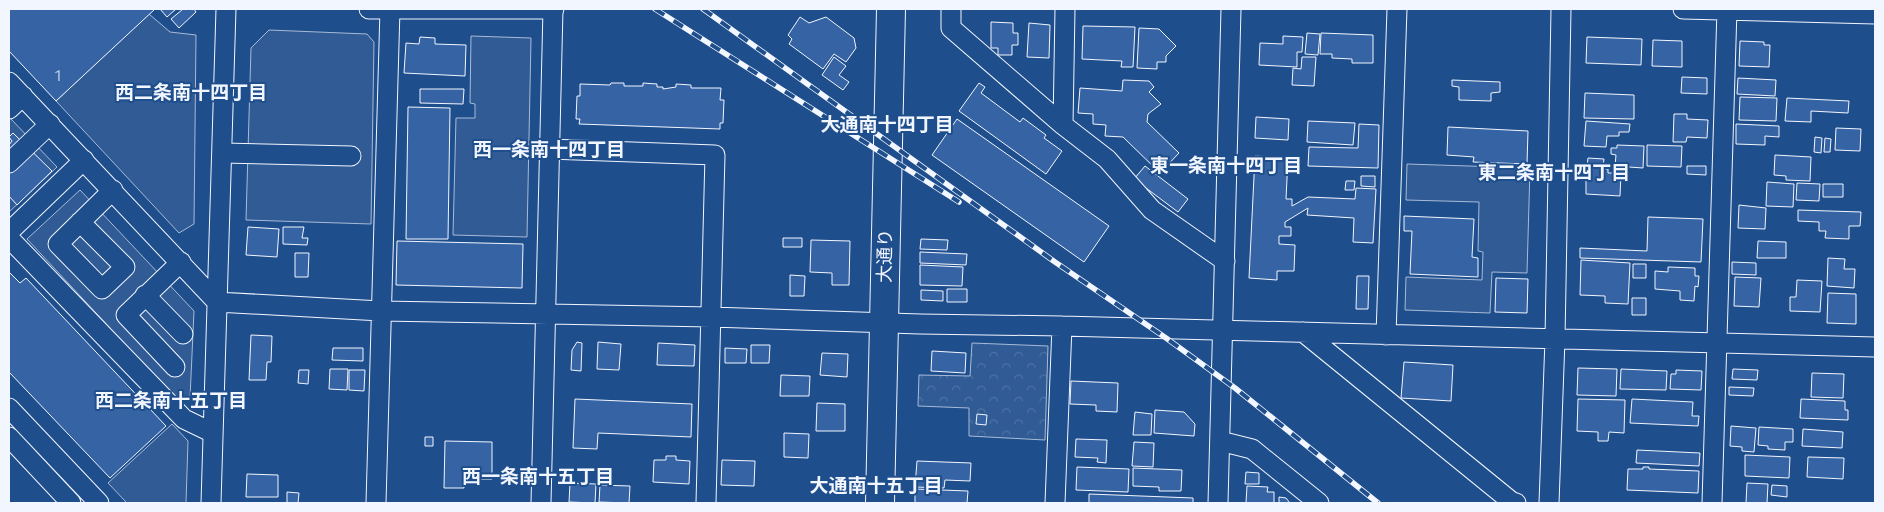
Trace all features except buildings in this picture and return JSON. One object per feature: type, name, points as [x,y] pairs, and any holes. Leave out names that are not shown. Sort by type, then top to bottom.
[{"type":"highway","name":"大通り","points":[[880,503],[891,9]]},
{"type":"street","points":[[211,503],[226,9]]},
{"type":"street","points":[[369,9],[553,9],[541,503]]},
{"type":"street","points":[[951,9],[951,28],[1063,125],[1107,159],[1152,210],[1225,261]]},
{"type":"street","points":[[1063,125],[1065,9]]},
{"type":"street","points":[[1218,503],[1231,9]]},
{"type":"street","points":[[1386,335],[1397,9]]},
{"type":"street","points":[[1549,503],[1555,339],[1561,9]]},
{"type":"street","points":[[1683,9],[1875,14]]},
{"type":"street","points":[[1712,503],[1727,9]]},
{"type":"street","points":[[376,503],[390,10]]},
{"type":"street","points":[[9,82],[217,302],[381,311],[710,317],[884,323],[1875,347]]},
{"type":"street","points":[[9,109],[23,96]]},
{"type":"street","points":[[9,163],[50,124]]},
{"type":"street","points":[[549,150],[715,155],[706,503]]},
{"type":"street","points":[[222,153],[351,156]]},
{"type":"street","points":[[9,232],[84,160]]},
{"type":"street","points":[[80,222],[113,190]]},
{"type":"street","points":[[9,238],[184,419],[213,434]]},
{"type":"street","points":[[175,367],[126,314],[181,262]]},
{"type":"street","points":[[145,295],[182,334]]},
{"type":"street","points":[[1055,503],[1062,326]]},
{"type":"street","points":[[1303,332],[1512,502],[1516,503]]},
{"type":"street","points":[[9,408],[99,503]]},
{"type":"street","points":[[9,437],[70,503]]},
{"type":"street","points":[[1220,441],[1252,449],[1319,503]]},
{"type":"green space","points":[[972,343],[1048,346],[1045,440],[969,436],[969,408],[918,406],[919,375],[970,376]]},
{"type":"shaded area","points":[[149,14],[170,32],[196,35],[194,224],[179,233],[56,101]]},
{"type":"shaded area","points":[[269,30],[367,34],[374,42],[371,224],[246,220],[251,48]]},
{"type":"shaded area","points":[[471,36],[531,38],[527,237],[453,235],[456,118],[475,118],[475,104],[470,103]]},
{"type":"shaded area","points":[[9,117],[57,167],[9,212]]},
{"type":"shaded area","points":[[1407,164],[1530,168],[1527,273],[1492,272],[1490,313],[1405,310],[1406,277],[1482,280],[1483,252],[1478,251],[1479,202],[1406,200]]},
{"type":"shaded area","points":[[80,190],[194,311],[190,398],[180,403],[27,239]]},
{"type":"shaded area","points":[[172,424],[188,441],[186,503],[127,503],[108,483]]},
{"type":"railway","points":[[655,9],[959,202]]},
{"type":"railway","points":[[703,9],[1055,262],[1235,388],[1378,503]]},
{"type":"district","name":"西二条南十四丁目","points":[[191,92]]},
{"type":"district","name":"大通南十四丁目","points":[[887,124]]},
{"type":"district","name":"西一条南十四丁目","points":[[549,149]]},
{"type":"district","name":"東一条南十四丁目","points":[[1226,165]]},
{"type":"district","name":"東二条南十四丁目","points":[[1554,172]]},
{"type":"district","name":"西二条南十五丁目","points":[[171,400]]},
{"type":"district","name":"西一条南十五丁目","points":[[538,476]]},
{"type":"district","name":"大通南十五丁目","points":[[876,485]]}]
